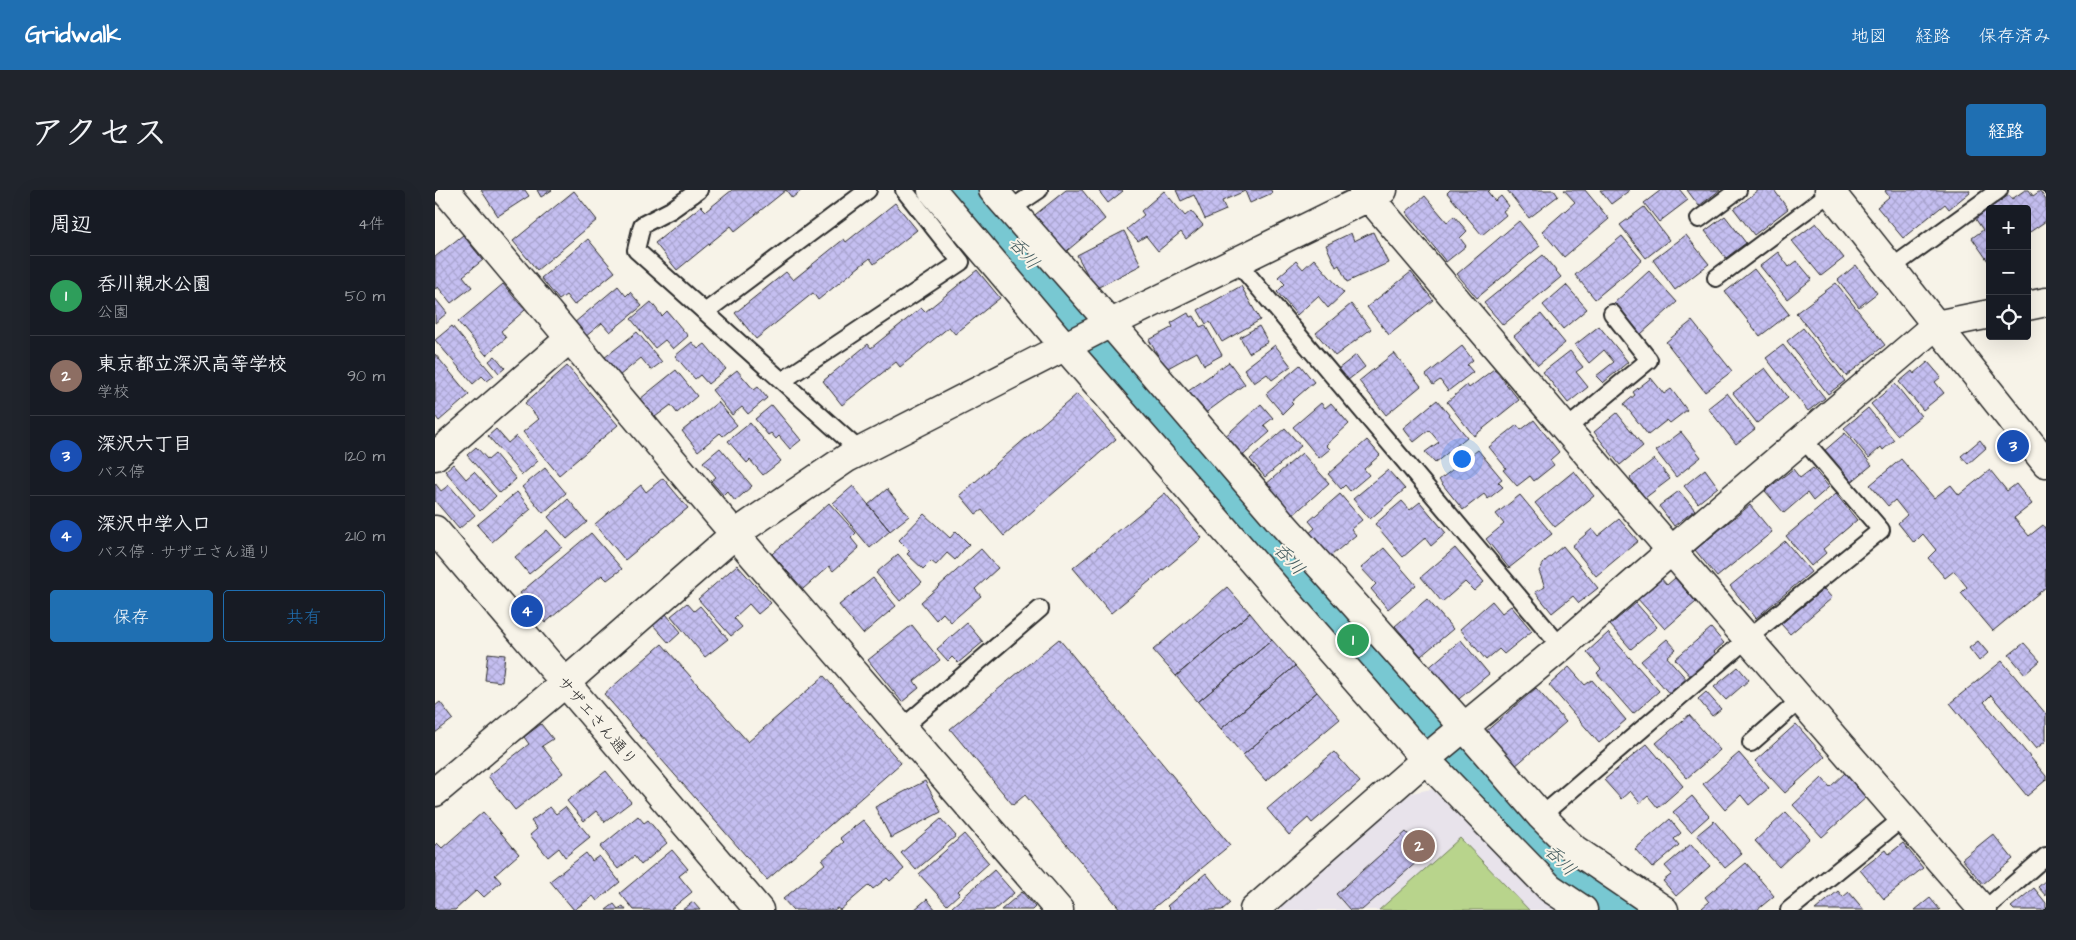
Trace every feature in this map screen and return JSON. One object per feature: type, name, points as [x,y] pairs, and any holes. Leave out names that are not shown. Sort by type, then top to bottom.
[{"type":"street","points":[[445,190],[735,534],[1059,910]]},
{"type":"street","points":[[932,190],[1071,345],[1430,756],[1550,888],[1583,910]]},
{"type":"street","points":[[1830,191],[2046,463]]},
{"type":"street","points":[[435,792],[565,683],[735,534],[847,458],[1237,262],[1371,192],[1566,429],[1983,910]]},
{"type":"street","points":[[1001,200],[1107,326],[1461,729],[1541,816],[1574,849],[1664,910]]},
{"type":"street","points":[[2031,305],[2046,302]]},
{"type":"street","points":[[1254,910],[1461,729],[1561,647],[1936,325],[1986,315]]},
{"type":"street","points":[[435,456],[569,339]]},
{"type":"street","name":"サザエさん通り","points":[[435,530],[759,910]]},
{"type":"lane","points":[[699,190],[671,210],[641,226],[636,250],[860,451]]},
{"type":"lane","points":[[705,312],[868,190]]},
{"type":"lane","points":[[782,381],[961,262],[905,190]]},
{"type":"lane","points":[[1001,200],[1039,190]]},
{"type":"lane","points":[[1699,218],[1738,190]]},
{"type":"lane","points":[[1891,268],[1999,190]]},
{"type":"lane","points":[[1716,278],[1830,191]]},
{"type":"lane","points":[[1237,262],[1561,647]]},
{"type":"lane","points":[[1566,429],[1649,360],[1612,313]]},
{"type":"lane","points":[[1541,816],[1747,639],[1881,530],[1803,439]]},
{"type":"lane","points":[[902,728],[1040,609]]},
{"type":"lane","points":[[1751,744],[1801,700]]},
{"type":"lane","points":[[1789,910],[1903,818]]},
{"type":"lane","points":[[1983,910],[2046,856]]},
{"type":"shaded area","points":[[1432,789],[1541,899],[1557,910],[1274,910],[1411,793]]},
{"type":"green space","points":[[948,190],[983,190],[1076,297],[1054,314]]},
{"type":"green space","points":[[1124,356],[1467,752],[1573,867],[1638,910],[1597,910],[1551,879],[1445,768],[1104,371]]},
{"type":"green space","points":[[1460,838],[1529,910],[1379,910]]},
{"type":"building","points":[[481,190],[525,190],[529,196],[498,216]]},
{"type":"building","points":[[537,190],[552,190],[541,197]]},
{"type":"building","points":[[732,190],[786,190],[735,231],[731,226],[677,270],[655,243],[701,206],[706,211]]},
{"type":"building","points":[[786,190],[802,190],[792,198]]},
{"type":"building","points":[[1066,190],[1082,190],[1105,219],[1062,255],[1031,218]]},
{"type":"building","points":[[1098,190],[1122,190],[1123,191],[1108,203]]},
{"type":"building","points":[[1176,190],[1271,190],[1272,193],[1250,203],[1245,191],[1222,201],[1226,210],[1205,219],[1194,195],[1181,201]]},
{"type":"building","points":[[1450,190],[1490,190],[1488,192],[1495,201],[1501,196],[1509,206],[1503,211],[1506,215],[1482,235],[1447,193]]},
{"type":"building","points":[[1507,190],[1554,190],[1558,196],[1529,218]]},
{"type":"building","points":[[1564,190],[1585,190],[1609,219],[1564,257],[1542,231],[1575,202]]},
{"type":"building","points":[[1600,190],[1630,190],[1611,204]]},
{"type":"building","points":[[1661,190],[1680,190],[1688,200],[1659,222],[1644,203]]},
{"type":"building","points":[[1687,190],[1720,190],[1699,206]]},
{"type":"building","points":[[1759,190],[1774,190],[1788,209],[1754,235],[1734,209]]},
{"type":"building","points":[[1886,190],[1969,190],[1970,192],[1949,209],[1945,204],[1903,238],[1877,207],[1889,197]]},
{"type":"building","points":[[2025,190],[2029,190],[2033,196],[2040,191],[2046,200],[2046,221],[2031,231],[2031,205],[1994,205],[2009,195],[2012,199]]},
{"type":"building","points":[[574,191],[597,220],[537,270],[513,241]]},
{"type":"building","points":[[1164,191],[1185,216],[1191,211],[1203,225],[1186,239],[1181,232],[1158,251],[1146,236],[1138,241],[1127,229],[1144,215],[1141,211]]},
{"type":"building","points":[[1425,196],[1447,222],[1454,216],[1467,231],[1460,238],[1466,246],[1446,262],[1406,212]]},
{"type":"building","points":[[895,203],[917,230],[874,264],[870,258],[818,300],[813,293],[756,339],[735,313],[786,272],[793,280],[844,239],[846,242]]},
{"type":"building","points":[[1644,207],[1669,240],[1646,258],[1620,225]]},
{"type":"building","points":[[1986,211],[1986,258],[1972,238],[1983,230],[1975,218]]},
{"type":"building","points":[[1725,216],[1746,243],[1726,258],[1705,231]]},
{"type":"building","points":[[1519,221],[1540,246],[1477,298],[1457,274]]},
{"type":"building","points":[[1816,223],[1844,258],[1821,276],[1792,241]]},
{"type":"building","points":[[1124,231],[1141,265],[1095,289],[1077,255]]},
{"type":"building","points":[[1373,232],[1388,263],[1347,282],[1339,265],[1336,267],[1326,245],[1351,233],[1354,241]]},
{"type":"building","points":[[463,235],[483,260],[463,276],[472,287],[451,303],[438,287],[435,289],[435,257]]},
{"type":"building","points":[[1686,235],[1709,264],[1675,290],[1653,260]]},
{"type":"building","points":[[1622,236],[1642,260],[1595,299],[1575,275]]},
{"type":"building","points":[[588,239],[615,272],[574,305],[566,295],[559,300],[541,278]]},
{"type":"building","points":[[1778,252],[1789,267],[1797,261],[1812,279],[1787,299],[1760,266]]},
{"type":"building","points":[[1543,255],[1561,277],[1503,325],[1484,303]]},
{"type":"building","points":[[1314,259],[1344,293],[1328,308],[1318,296],[1297,315],[1277,292],[1285,284],[1278,277],[1296,261],[1303,269]]},
{"type":"building","points":[[1856,265],[1877,293],[1859,307],[1838,280]]},
{"type":"building","points":[[1754,269],[1789,314],[1760,336],[1725,292]]},
{"type":"building","points":[[977,270],[1000,298],[955,334],[949,327],[900,367],[896,362],[842,405],[823,381],[868,344],[871,348],[921,308],[925,312]]},
{"type":"building","points":[[1649,271],[1677,302],[1641,334],[1613,304]]},
{"type":"building","points":[[1411,272],[1433,300],[1389,335],[1367,307]]},
{"type":"building","points":[[1836,283],[1885,345],[1846,376],[1796,313]]},
{"type":"building","points":[[503,284],[525,310],[501,331],[506,338],[486,355],[458,322]]},
{"type":"building","points":[[1566,285],[1587,309],[1563,329],[1543,305]]},
{"type":"building","points":[[618,286],[626,296],[630,292],[642,306],[610,332],[602,323],[585,337],[574,323]]},
{"type":"building","points":[[1241,286],[1260,320],[1222,342],[1210,322],[1206,324],[1198,310]]},
{"type":"building","points":[[435,298],[447,313],[435,323]]},
{"type":"building","points":[[651,302],[662,316],[667,311],[688,336],[673,349],[665,340],[655,348],[631,319]]},
{"type":"building","points":[[1351,304],[1371,329],[1335,356],[1316,333]]},
{"type":"building","points":[[1188,313],[1190,317],[1194,316],[1200,327],[1205,325],[1222,355],[1204,365],[1197,352],[1166,369],[1149,340],[1173,327],[1171,323]]},
{"type":"building","points":[[1541,314],[1565,343],[1538,365],[1514,336]]},
{"type":"building","points":[[1692,321],[1732,371],[1705,392],[1666,342]]},
{"type":"building","points":[[452,326],[494,376],[487,381],[482,376],[473,384],[435,340]]},
{"type":"building","points":[[1259,326],[1268,342],[1249,353],[1240,337]]},
{"type":"building","points":[[1599,326],[1628,362],[1603,383],[1596,376],[1614,362],[1604,350],[1589,363],[1575,345]]},
{"type":"building","points":[[1803,328],[1845,381],[1828,394],[1787,341]]},
{"type":"building","points":[[637,332],[662,362],[651,370],[641,358],[619,376],[604,358]]},
{"type":"building","points":[[692,342],[698,349],[705,344],[726,369],[708,384],[700,375],[695,379],[675,356]]},
{"type":"building","points":[[1275,345],[1291,366],[1272,380],[1267,374],[1254,383],[1244,369]]},
{"type":"building","points":[[1783,345],[1825,398],[1808,411],[1766,358]]},
{"type":"building","points":[[1462,346],[1473,360],[1467,365],[1473,372],[1448,391],[1440,380],[1433,385],[1426,375]]},
{"type":"building","points":[[1570,351],[1583,367],[1576,372],[1588,387],[1568,403],[1543,372]]},
{"type":"building","points":[[1394,353],[1421,386],[1386,415],[1359,381]]},
{"type":"building","points":[[435,354],[469,395],[439,421],[435,416]]},
{"type":"building","points":[[1356,355],[1365,367],[1348,380],[1338,369]]},
{"type":"building","points":[[495,356],[505,368],[499,373],[489,361]]},
{"type":"building","points":[[1229,362],[1245,384],[1204,414],[1187,392]]},
{"type":"building","points":[[1928,362],[1941,377],[1935,382],[1944,393],[1923,410],[1899,382],[1912,371],[1914,374]]},
{"type":"building","points":[[1300,365],[1314,382],[1291,402],[1293,404],[1283,414],[1266,394]]},
{"type":"building","points":[[567,366],[618,425],[559,475],[523,432],[539,419],[525,403]]},
{"type":"building","points":[[1765,368],[1788,398],[1757,423],[1733,393]]},
{"type":"building","points":[[1494,369],[1519,400],[1474,436],[1447,402],[1467,385],[1469,388]]},
{"type":"building","points":[[676,370],[697,396],[677,413],[671,405],[655,417],[640,399]]},
{"type":"building","points":[[737,370],[754,390],[758,387],[767,398],[748,414],[742,407],[732,415],[712,390]]},
{"type":"building","points":[[1651,378],[1664,394],[1671,389],[1687,410],[1670,423],[1667,420],[1648,435],[1624,404],[1635,395],[1633,392]]},
{"type":"building","points":[[1895,384],[1921,416],[1897,435],[1871,404]]},
{"type":"building","points":[[1727,393],[1755,429],[1736,444],[1708,408]]},
{"type":"building","points":[[1077,394],[1116,439],[1004,536],[982,510],[976,514],[960,495]]},
{"type":"building","points":[[1437,400],[1467,437],[1435,463],[1425,452],[1439,442],[1429,430],[1414,442],[1403,428]]},
{"type":"building","points":[[718,402],[737,425],[723,436],[720,433],[698,451],[682,431]]},
{"type":"building","points":[[1321,403],[1325,408],[1331,403],[1349,424],[1326,445],[1330,449],[1319,458],[1293,427]]},
{"type":"building","points":[[1261,404],[1273,418],[1264,425],[1270,432],[1239,459],[1222,439]]},
{"type":"building","points":[[772,405],[801,440],[790,449],[779,436],[776,439],[771,433],[768,435],[755,419]]},
{"type":"building","points":[[1868,408],[1894,440],[1883,450],[1881,447],[1869,458],[1844,428]]},
{"type":"building","points":[[1617,413],[1643,446],[1620,465],[1594,432]]},
{"type":"building","points":[[1534,420],[1559,452],[1550,460],[1554,465],[1534,481],[1530,476],[1517,486],[1503,470],[1506,468],[1489,447],[1517,425],[1521,430]]},
{"type":"building","points":[[750,423],[781,461],[763,475],[750,460],[747,463],[728,441]]},
{"type":"building","points":[[1285,428],[1301,446],[1265,477],[1250,459]]},
{"type":"building","points":[[496,429],[508,443],[516,436],[538,461],[522,475],[488,436]]},
{"type":"building","points":[[1681,432],[1701,457],[1676,477],[1656,451]]},
{"type":"building","points":[[1845,433],[1872,465],[1849,484],[1823,452]]},
{"type":"building","points":[[1367,440],[1380,455],[1364,469],[1369,475],[1350,491],[1345,485],[1341,489],[1328,474]]},
{"type":"building","points":[[1980,440],[1986,448],[1968,464],[1961,456]]},
{"type":"building","points":[[476,447],[488,460],[495,454],[516,479],[500,493],[467,455]]},
{"type":"building","points":[[720,448],[752,486],[735,501],[727,491],[723,495],[711,481],[716,477],[703,462]]},
{"type":"building","points":[[1478,450],[1502,479],[1498,482],[1503,487],[1488,499],[1484,494],[1463,510],[1439,480]]},
{"type":"building","points":[[1302,453],[1329,483],[1292,516],[1265,485]]},
{"type":"building","points":[[1654,459],[1670,479],[1645,498],[1630,478]]},
{"type":"building","points":[[1901,459],[1934,498],[1951,485],[1959,495],[1990,470],[2007,491],[2016,484],[2032,504],[2014,518],[2029,536],[2043,525],[2046,530],[2046,587],[1993,631],[1961,593],[1967,587],[1954,571],[1945,578],[1928,558],[1936,550],[1923,534],[1914,543],[1898,523],[1907,515],[1895,500],[1888,506],[1870,485]]},
{"type":"building","points":[[453,464],[466,479],[474,472],[496,496],[480,511],[445,471]]},
{"type":"building","points":[[545,468],[566,493],[543,513],[522,487]]},
{"type":"building","points":[[1813,468],[1829,487],[1813,501],[1807,493],[1784,513],[1765,491],[1793,469],[1800,478]]},
{"type":"building","points":[[1705,469],[1718,487],[1698,503],[1684,486]]},
{"type":"building","points":[[1388,470],[1405,489],[1370,519],[1353,499]]},
{"type":"building","points":[[1574,471],[1594,496],[1555,527],[1535,503]]},
{"type":"building","points":[[663,478],[688,508],[625,560],[595,524],[641,485],[646,492]]},
{"type":"building","points":[[435,483],[441,491],[449,485],[475,515],[459,529],[435,501]]},
{"type":"building","points":[[853,486],[890,531],[870,548],[833,503]]},
{"type":"building","points":[[887,489],[909,516],[890,531],[868,505]]},
{"type":"building","points":[[1679,491],[1695,510],[1674,526],[1659,506]]},
{"type":"building","points":[[517,492],[531,509],[492,542],[477,525]]},
{"type":"building","points":[[1165,493],[1202,538],[1111,613],[1073,568]]},
{"type":"building","points":[[1340,494],[1362,520],[1351,529],[1356,535],[1326,560],[1306,536],[1315,528],[1309,521]]},
{"type":"building","points":[[1836,494],[1857,520],[1823,549],[1826,553],[1811,566],[1786,536]]},
{"type":"building","points":[[1520,495],[1552,534],[1509,568],[1486,539],[1504,524],[1496,514]]},
{"type":"building","points":[[568,499],[587,522],[567,539],[548,517]]},
{"type":"building","points":[[1402,501],[1410,510],[1420,502],[1446,533],[1431,546],[1425,538],[1403,557],[1375,524]]},
{"type":"building","points":[[829,503],[856,533],[851,538],[859,548],[833,571],[829,566],[803,589],[772,554]]},
{"type":"building","points":[[1750,505],[1772,532],[1717,577],[1695,550]]},
{"type":"building","points":[[924,514],[950,538],[956,531],[969,544],[955,560],[947,553],[936,565],[931,561],[923,569],[907,554],[910,551],[899,540]]},
{"type":"building","points":[[1619,519],[1638,541],[1596,576],[1572,546],[1592,529],[1598,536]]},
{"type":"building","points":[[547,530],[562,547],[529,574],[515,557]]},
{"type":"building","points":[[591,533],[622,569],[607,580],[602,575],[545,623],[520,593]]},
{"type":"building","points":[[1785,541],[1811,572],[1756,618],[1730,586]]},
{"type":"building","points":[[1563,546],[1598,588],[1579,603],[1573,596],[1552,613],[1535,592],[1545,587],[1539,571],[1545,561]]},
{"type":"building","points":[[1384,548],[1416,585],[1388,609],[1371,589],[1376,584],[1361,568]]},
{"type":"building","points":[[1455,548],[1484,582],[1474,591],[1465,582],[1442,602],[1421,577]]},
{"type":"building","points":[[981,549],[998,568],[975,589],[981,596],[951,622],[943,613],[936,620],[921,602]]},
{"type":"building","points":[[898,554],[922,582],[900,601],[876,573]]},
{"type":"building","points":[[737,565],[771,603],[758,614],[749,604],[734,618],[742,627],[731,636],[698,599]]},
{"type":"building","points":[[1660,577],[1667,585],[1675,578],[1696,602],[1665,629],[1636,597]]},
{"type":"building","points":[[873,578],[896,606],[863,634],[839,605]]},
{"type":"building","points":[[1227,587],[1250,613],[1176,676],[1153,650]]},
{"type":"building","points":[[1824,589],[1832,598],[1790,634],[1781,624]]},
{"type":"building","points":[[1427,599],[1453,629],[1421,656],[1395,626]]},
{"type":"building","points":[[1492,601],[1502,613],[1511,606],[1532,631],[1504,654],[1499,649],[1486,660],[1460,629]]},
{"type":"building","points":[[687,603],[694,611],[700,606],[728,639],[705,657],[671,616]]},
{"type":"building","points":[[1636,603],[1657,627],[1631,649],[1610,625]]},
{"type":"building","points":[[1250,613],[1272,640],[1198,702],[1176,676]]},
{"type":"building","points":[[666,614],[681,632],[669,643],[653,625]]},
{"type":"building","points":[[967,623],[983,642],[958,663],[952,657],[948,661],[937,649]]},
{"type":"building","points":[[912,625],[940,660],[914,681],[919,688],[902,702],[868,660]]},
{"type":"building","points":[[1711,628],[1724,643],[1714,652],[1719,657],[1693,679],[1675,659]]},
{"type":"building","points":[[1608,633],[1659,691],[1633,714],[1597,673],[1601,669],[1587,652]]},
{"type":"building","points":[[1059,639],[1230,845],[1151,910],[1121,910],[1025,795],[1013,805],[950,729]]},
{"type":"building","points":[[1667,639],[1676,649],[1667,657],[1689,682],[1672,697],[1641,661]]},
{"type":"building","points":[[1272,640],[1295,666],[1221,729],[1198,702]]},
{"type":"building","points":[[1461,640],[1489,674],[1454,703],[1426,670]]},
{"type":"building","points":[[1978,641],[1988,653],[1979,661],[1969,648]]},
{"type":"building","points":[[2024,643],[2040,661],[2025,674],[2009,655]]},
{"type":"building","points":[[662,644],[748,742],[824,676],[901,763],[767,880],[604,694]]},
{"type":"building","points":[[488,653],[505,655],[502,682],[485,680]]},
{"type":"building","points":[[2002,661],[2046,714],[2046,741],[2036,749],[1991,695],[1984,702],[2046,776],[2046,780],[2027,796],[1950,703]]},
{"type":"building","points":[[1295,666],[1317,692],[1243,755],[1221,729]]},
{"type":"building","points":[[1569,667],[1585,685],[1592,680],[1626,720],[1599,743],[1549,685]]},
{"type":"building","points":[[1738,667],[1749,680],[1726,700],[1714,687]]},
{"type":"building","points":[[1536,688],[1566,722],[1514,767],[1484,733]]},
{"type":"building","points":[[1317,692],[1340,719],[1266,781],[1243,755]]},
{"type":"building","points":[[1706,692],[1721,709],[1712,716],[1698,699]]},
{"type":"building","points":[[440,702],[453,719],[435,733],[435,706]]},
{"type":"building","points":[[1689,715],[1720,750],[1687,778],[1656,743]]},
{"type":"building","points":[[541,724],[553,739],[542,746],[563,773],[515,810],[488,776],[529,744],[524,737]]},
{"type":"building","points":[[1796,724],[1825,757],[1785,793],[1755,761]]},
{"type":"building","points":[[1647,744],[1683,786],[1658,808],[1648,796],[1640,803],[1630,791],[1621,799],[1604,780]]},
{"type":"building","points":[[1334,752],[1360,782],[1312,823],[1308,818],[1289,835],[1267,809]]},
{"type":"building","points":[[1739,753],[1769,788],[1749,805],[1741,795],[1725,810],[1703,784]]},
{"type":"building","points":[[606,771],[631,802],[605,822],[596,811],[584,821],[567,801]]},
{"type":"building","points":[[1846,772],[1868,796],[1822,837],[1793,805],[1822,778],[1830,787]]},
{"type":"building","points":[[925,781],[941,812],[891,838],[875,807]]},
{"type":"building","points":[[1692,796],[1709,816],[1691,832],[1673,812]]},
{"type":"building","points":[[550,807],[556,814],[565,807],[590,837],[565,857],[559,848],[548,857],[530,835],[537,829],[531,821]]},
{"type":"building","points":[[483,812],[519,854],[495,875],[501,882],[484,897],[477,890],[455,910],[435,910],[435,845],[437,843],[442,848]]},
{"type":"building","points":[[1786,812],[1810,838],[1779,867],[1755,841]]},
{"type":"building","points":[[638,816],[644,823],[648,820],[667,843],[641,865],[634,856],[618,869],[600,847]]},
{"type":"building","points":[[941,819],[956,836],[916,870],[901,853]]},
{"type":"building","points":[[1670,819],[1681,833],[1674,839],[1679,845],[1652,868],[1635,849]]},
{"type":"building","points":[[863,820],[904,869],[890,881],[887,878],[873,889],[869,885],[840,910],[837,908],[834,910],[793,910],[783,899],[825,864],[822,860],[844,842],[840,838]]},
{"type":"building","points":[[1714,821],[1742,854],[1725,868],[1697,835]]},
{"type":"building","points":[[1406,832],[1426,854],[1362,910],[1350,910],[1336,894]]},
{"type":"building","points":[[964,834],[989,863],[958,891],[960,893],[947,905],[919,874]]},
{"type":"building","points":[[1993,834],[2013,859],[1983,884],[1962,859]]},
{"type":"building","points":[[1903,843],[1923,868],[1884,899],[1860,870],[1886,850],[1889,854]]},
{"type":"building","points":[[1691,844],[1710,866],[1676,896],[1663,881],[1672,874],[1665,866]]},
{"type":"building","points":[[672,850],[688,869],[679,876],[692,892],[670,910],[634,910],[620,893]]},
{"type":"building","points":[[586,853],[592,861],[599,856],[620,882],[597,901],[593,896],[574,910],[550,881]]},
{"type":"building","points":[[1746,863],[1774,896],[1757,910],[1704,910],[1702,908],[1709,902],[1705,897]]},
{"type":"building","points":[[994,870],[1014,893],[994,910],[955,910],[952,907]]},
{"type":"building","points":[[1206,873],[1230,903],[1222,910],[1171,910],[1167,906]]},
{"type":"building","points":[[2046,880],[2046,896],[2038,887]]},
{"type":"building","points":[[2034,888],[2046,903],[2046,910],[2014,910],[2011,907]]},
{"type":"building","points":[[1838,891],[1843,897],[1849,892],[1864,910],[1815,910]]},
{"type":"building","points":[[1022,892],[1035,907],[1032,910],[1001,910]]},
{"type":"building","points":[[1930,898],[1940,910],[1915,910]]},
{"type":"building","points":[[927,899],[936,910],[914,910]]},
{"type":"building","points":[[693,902],[700,910],[682,910]]},
{"type":"building","points":[[614,904],[618,909],[623,906],[626,910],[606,910]]},
{"type":"waterway","name":"呑川","points":[[970,190],[1263,529],[1568,871],[1625,910]]},
{"type":"place","name":"深沢六丁目","points":[[2013,446]]},
{"type":"place","name":"深沢中学入口","points":[[527,611]]},
{"type":"place","name":"呑川親水公園","points":[[1353,640]]},
{"type":"place","name":"東京都立深沢高等学校","points":[[1419,846]]}]
